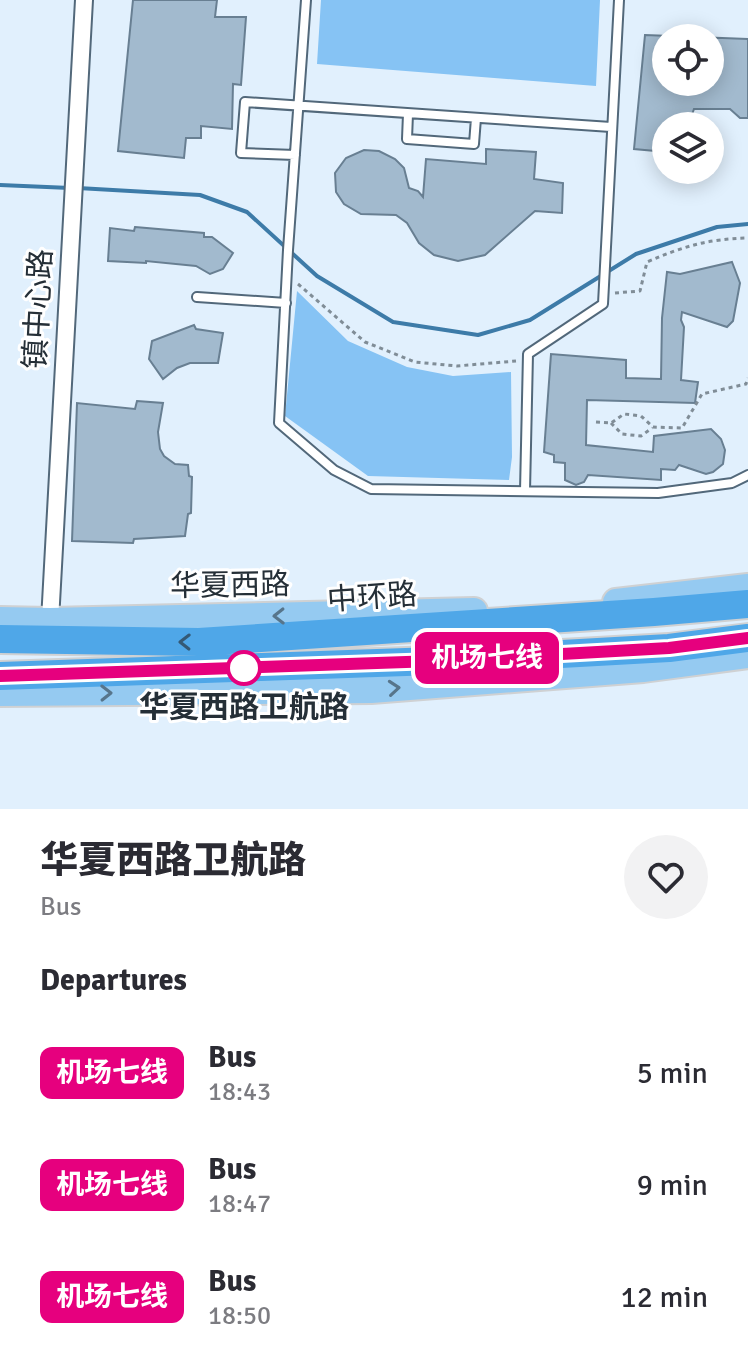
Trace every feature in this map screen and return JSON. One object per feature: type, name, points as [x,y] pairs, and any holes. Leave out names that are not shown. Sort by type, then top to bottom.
[{"type":"highway","name":"中环路","points":[[0,639],[199,642],[748,604]]},
{"type":"highway","points":[[0,676],[435,661],[669,648],[748,638]]},
{"type":"main road","name":"华夏西路","points":[[0,620],[553,609],[748,587]]},
{"type":"main road","points":[[0,693],[371,690],[643,669],[748,655]]},
{"type":"street","name":"镇中心路","points":[[50,621],[84,0]]},
{"type":"lane","points":[[306,0],[279,423],[334,470],[371,489],[658,493],[732,483],[748,475]]},
{"type":"lane","points":[[525,491],[528,354],[603,304],[619,0]]},
{"type":"lane","points":[[295,155],[241,153],[245,102],[611,127]]},
{"type":"lane","points":[[408,114],[407,139],[474,144],[476,118]]},
{"type":"lane","points":[[197,297],[286,303]]},
{"type":"path","points":[[604,294],[640,291],[647,262],[687,245],[718,239],[748,238]]},
{"type":"path","points":[[288,276],[365,342],[415,362],[457,366],[512,362],[528,354]]},
{"type":"path","points":[[611,423],[622,434],[641,436],[653,427],[682,428],[702,394],[746,384],[748,378]]},
{"type":"path","points":[[596,422],[611,423],[624,414],[641,416],[653,427]]},
{"type":"shaded area","points":[[321,0],[600,0],[596,86],[317,64]]},
{"type":"shaded area","points":[[297,291],[348,341],[407,367],[453,376],[511,372],[512,457],[509,480],[368,476],[285,416]]},
{"type":"building","points":[[133,0],[217,0],[215,17],[246,17],[241,85],[233,84],[232,129],[201,126],[201,138],[186,138],[184,158],[118,151]]},
{"type":"building","points":[[645,35],[652,35],[652,96],[724,96],[724,38],[748,39],[748,118],[740,118],[730,109],[652,112],[652,151],[634,149]]},
{"type":"building","points":[[486,149],[536,152],[534,179],[563,183],[562,213],[535,211],[485,255],[458,261],[434,255],[419,243],[407,223],[396,215],[361,214],[344,204],[336,192],[335,173],[346,158],[364,150],[379,151],[395,159],[404,168],[409,188],[423,197],[426,159],[486,164]]},
{"type":"building","points":[[135,227],[204,233],[204,237],[212,237],[233,253],[223,269],[210,274],[196,266],[108,261],[110,228],[134,231]]},
{"type":"building","points":[[732,262],[740,283],[733,321],[727,327],[682,312],[681,380],[698,382],[695,403],[587,400],[586,445],[653,452],[654,436],[711,429],[721,439],[725,450],[723,464],[706,474],[679,465],[675,470],[661,469],[661,480],[588,475],[584,482],[576,485],[565,480],[565,463],[554,462],[554,455],[544,452],[551,354],[626,360],[626,378],[661,379],[662,318],[667,272],[680,274]]},
{"type":"building","points":[[194,325],[196,329],[223,333],[218,363],[190,363],[163,379],[149,359],[152,341]]},
{"type":"building","points":[[137,401],[163,403],[158,432],[160,449],[175,464],[188,465],[189,476],[192,477],[191,513],[188,514],[185,536],[134,539],[133,543],[72,541],[77,403],[135,409]]},
{"type":"waterway","points":[[0,185],[70,188]]},
{"type":"waterway","points":[[78,188],[200,195],[247,212],[317,276],[393,322],[478,335],[530,320],[636,254],[717,227],[748,224]]},
{"type":"bus line","name":"机场七线","points":[[0,676],[435,661],[669,648],[748,638]]},
{"type":"place","name":"华夏西路卫航路","points":[[244,668]]}]
